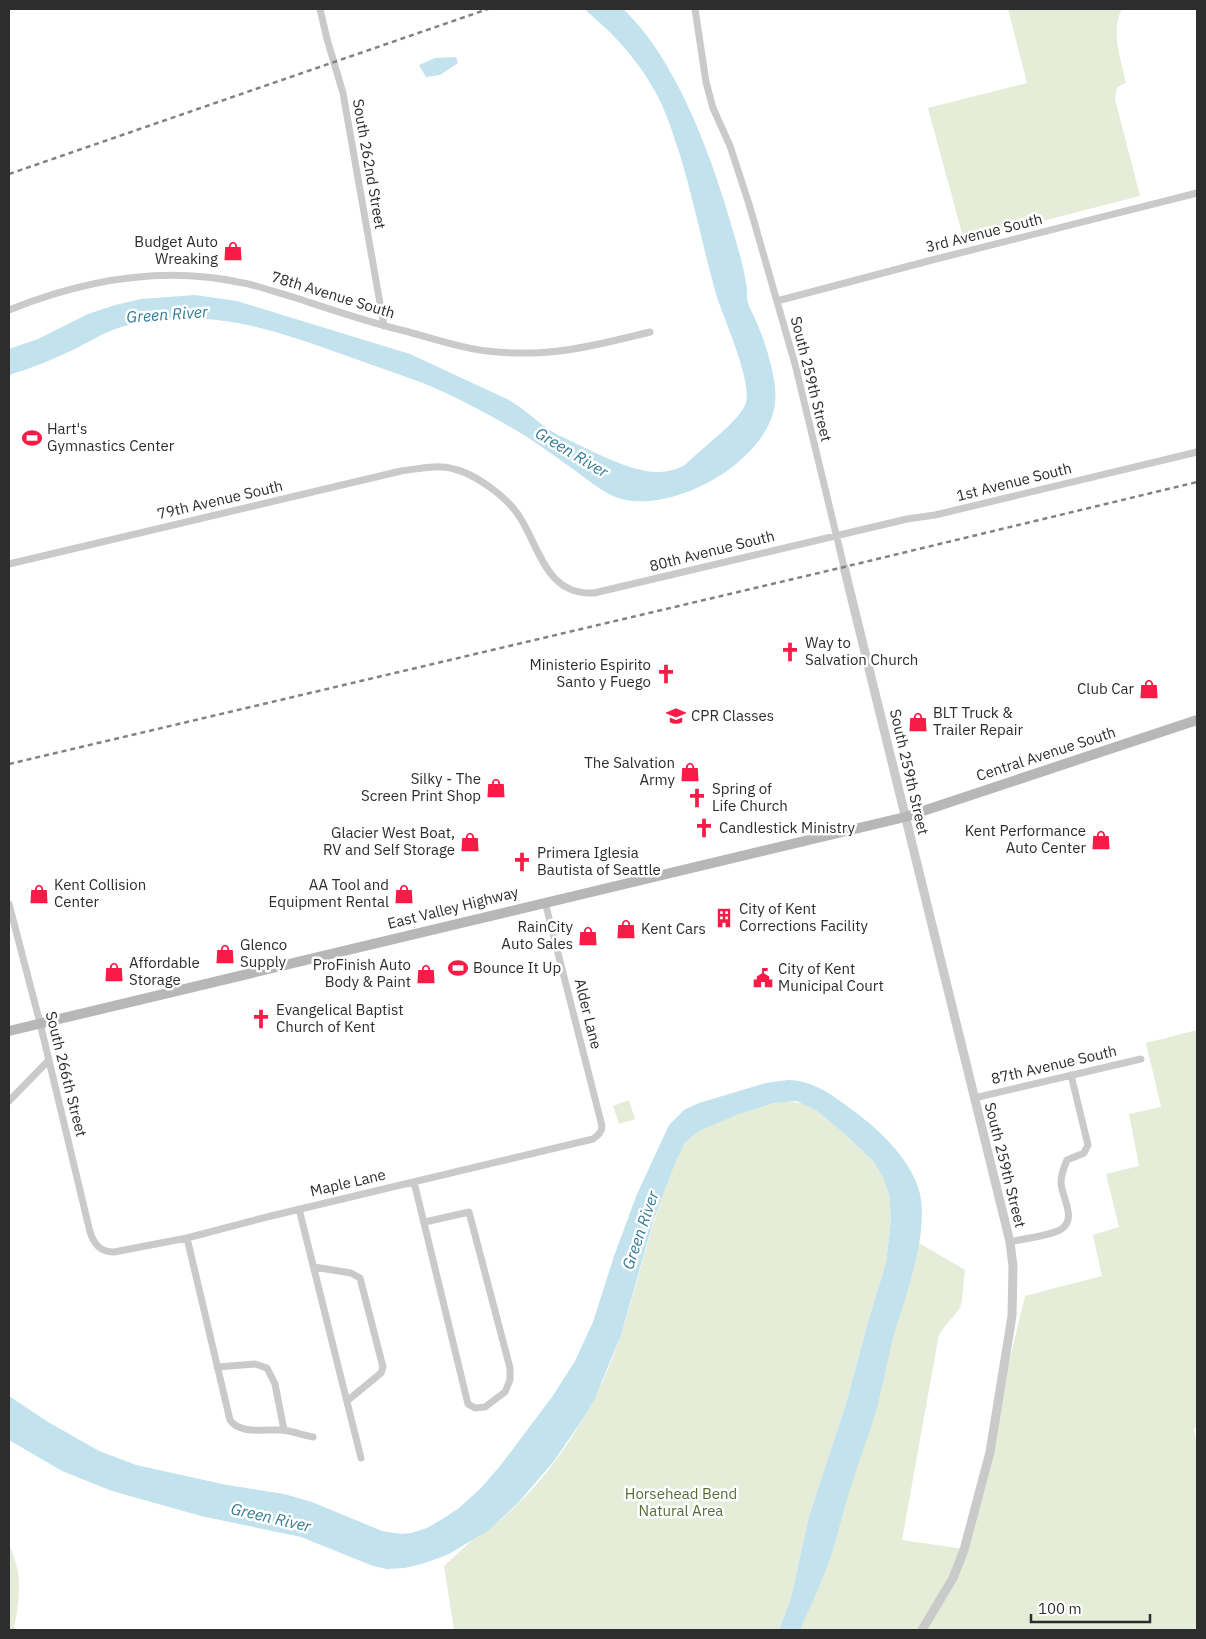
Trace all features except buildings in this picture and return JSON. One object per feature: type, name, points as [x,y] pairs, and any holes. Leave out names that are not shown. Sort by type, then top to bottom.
[{"type":"main road","name":"Central Avenue South","points":[[905,817],[1197,720]]},
{"type":"main road","name":"East Valley Highway","points":[[9,1031],[905,817]]},
{"type":"street","name":"South 262nd Street","points":[[320,9],[343,92],[384,326]]},
{"type":"street","name":"South 259th Street","points":[[695,9],[706,82],[712,108],[730,146],[749,204],[795,364],[1010,1242],[1013,1266],[1012,1316],[990,1452],[964,1550],[953,1578],[922,1630]]},
{"type":"street","name":"3rd Avenue South","points":[[777,301],[1197,193]]},
{"type":"street","name":"78th Avenue South","points":[[9,310],[47,295],[89,284],[131,278],[211,277],[240,282],[384,326],[479,350],[523,354],[562,352],[650,332]]},
{"type":"street","name":"1st Avenue South","points":[[836,535],[907,519],[935,515],[1197,452]]},
{"type":"street","name":"79th Avenue South","points":[[9,564],[401,471],[439,467],[464,472],[488,486],[516,511],[541,559],[554,578],[570,589],[578,592],[594,593]]},
{"type":"street","name":"80th Avenue South","points":[[594,593],[836,535]]},
{"type":"street","name":"Alder Lane","points":[[545,902],[602,1126],[601,1132]]},
{"type":"street","name":"South 266th Street","points":[[9,904],[40,1023],[90,1232],[93,1240],[100,1248]]},
{"type":"street","name":"87th Avenue South","points":[[974,1098],[1141,1059]]},
{"type":"street","points":[[9,1101],[48,1061]]},
{"type":"street","points":[[1010,1242],[1060,1230],[1068,1222],[1061,1175],[1067,1160],[1084,1153],[1088,1146],[1071,1075]]},
{"type":"street","name":"Maple Lane","points":[[100,1248],[106,1252],[120,1252],[187,1238],[299,1209],[593,1139],[601,1132]]},
{"type":"street","points":[[414,1182],[468,1404],[475,1408],[485,1407],[505,1392],[510,1380],[510,1368],[469,1212],[425,1222]]},
{"type":"street","points":[[299,1209],[361,1458]]},
{"type":"street","points":[[187,1238],[230,1420],[234,1425],[248,1429],[284,1430],[312,1437]]},
{"type":"street","points":[[314,1267],[351,1273],[360,1278],[383,1368],[381,1373],[347,1401]]},
{"type":"street","points":[[218,1367],[255,1364],[268,1368],[275,1384],[284,1430]]},
{"type":"green space","points":[[1008,9],[1122,9],[1117,26],[1117,36],[1119,55],[1126,83],[1117,87],[1115,99],[1140,196],[964,241],[928,108],[1027,83]]},
{"type":"green space","points":[[1197,1030],[1197,1427],[1194,1428],[1197,1444],[1197,1630],[800,1630],[831,1553],[919,1243],[965,1270],[960,1308],[939,1334],[902,1540],[964,1549],[1025,1296],[1102,1276],[1093,1235],[1119,1227],[1106,1174],[1139,1166],[1129,1114],[1161,1107],[1146,1043]]},
{"type":"green space","points":[[629,1100],[635,1119],[619,1124],[613,1106]]},
{"type":"green space","name":"Horsehead Bend Natural Area","points":[[784,1101],[802,1103],[817,1111],[874,1162],[889,1194],[891,1220],[886,1263],[846,1404],[809,1516],[791,1598],[779,1630],[454,1630],[444,1566],[469,1543],[519,1504],[555,1462],[585,1415],[606,1374],[616,1349],[655,1218],[679,1152],[687,1141],[706,1127],[747,1111]]},
{"type":"green space","points":[[9,1545],[17,1567],[19,1587],[14,1630],[9,1630]]},
{"type":"water","name":"Green River","points":[[584,9],[623,9],[644,33],[664,61],[681,92],[697,125],[722,194],[742,262],[748,303],[767,350],[775,384],[775,403],[769,424],[756,445],[737,463],[715,479],[690,491],[665,498],[640,501],[618,498],[601,490],[549,452],[502,422],[436,389],[288,336],[257,327],[225,321],[181,318],[152,320],[124,326],[51,360],[9,375],[9,349],[38,339],[88,314],[141,299],[195,295],[237,301],[410,354],[509,400],[558,435],[621,464],[659,472],[685,465],[743,410],[747,393],[745,380],[716,294],[685,172],[664,109],[633,58],[606,28]]},
{"type":"water","points":[[456,57],[458,63],[440,75],[426,77],[419,65],[435,58]]},
{"type":"water","name":"Green River","points":[[788,1080],[807,1083],[824,1090],[865,1119],[885,1137],[903,1159],[916,1182],[922,1211],[921,1229],[914,1268],[892,1342],[875,1414],[850,1489],[832,1553],[800,1630],[779,1630],[791,1598],[809,1516],[846,1404],[886,1263],[891,1220],[889,1194],[874,1162],[817,1111],[797,1101],[774,1103],[736,1115],[701,1130],[684,1144],[654,1219],[621,1335],[595,1398],[554,1461],[518,1503],[489,1530],[449,1554],[405,1568],[387,1569],[373,1566],[301,1537],[201,1516],[112,1491],[62,1471],[9,1440],[9,1396],[48,1422],[99,1451],[136,1465],[227,1485],[284,1494],[312,1502],[382,1531],[401,1534],[427,1528],[459,1508],[481,1488],[552,1397],[575,1361],[593,1322],[614,1256],[637,1194],[669,1125],[684,1110],[699,1103],[766,1083]]},
{"type":"railway","points":[[9,174],[488,9]]},
{"type":"railway","points":[[9,764],[1197,482]]},
{"type":"place","name":"Budget Auto Wreaking","points":[[233,251]]},
{"type":"place","name":"Hart's Gymnastics Center","points":[[32,438]]},
{"type":"place","name":"Way to Salvation Church","points":[[790,652]]},
{"type":"place","name":"Ministerio Espirito Santo y Fuego","points":[[666,674]]},
{"type":"place","name":"Club Car","points":[[1149,689]]},
{"type":"place","name":"CPR Classes","points":[[676,716]]},
{"type":"place","name":"BLT Truck & Trailer Repair","points":[[918,722]]},
{"type":"place","name":"The Salvation Army","points":[[690,772]]},
{"type":"place","name":"Silky - The Screen Print Shop","points":[[496,788]]},
{"type":"place","name":"Spring of Life Church","points":[[697,798]]},
{"type":"place","name":"Candlestick Ministry","points":[[704,828]]},
{"type":"place","name":"Kent Performance Auto Center","points":[[1101,840]]},
{"type":"place","name":"Glacier West Boat, RV and Self Storage","points":[[470,842]]},
{"type":"place","name":"Primera Iglesia Bautista of Seattle","points":[[522,862]]},
{"type":"place","name":"Kent Collision Center","points":[[39,894]]},
{"type":"place","name":"AA Tool and Equipment Rental","points":[[404,894]]},
{"type":"place","name":"City of Kent Corrections Facility","points":[[724,918]]},
{"type":"place","name":"Kent Cars","points":[[626,929]]},
{"type":"place","name":"RainCity Auto Sales","points":[[588,936]]},
{"type":"place","name":"Glenco Supply","points":[[225,954]]},
{"type":"place","name":"Bounce It Up","points":[[458,968]]},
{"type":"place","name":"Affordable Storage","points":[[114,972]]},
{"type":"place","name":"ProFinish Auto Body & Paint","points":[[426,974]]},
{"type":"place","name":"City of Kent Municipal Court","points":[[763,978]]},
{"type":"place","name":"Evangelical Baptist Church of Kent","points":[[261,1019]]}]
